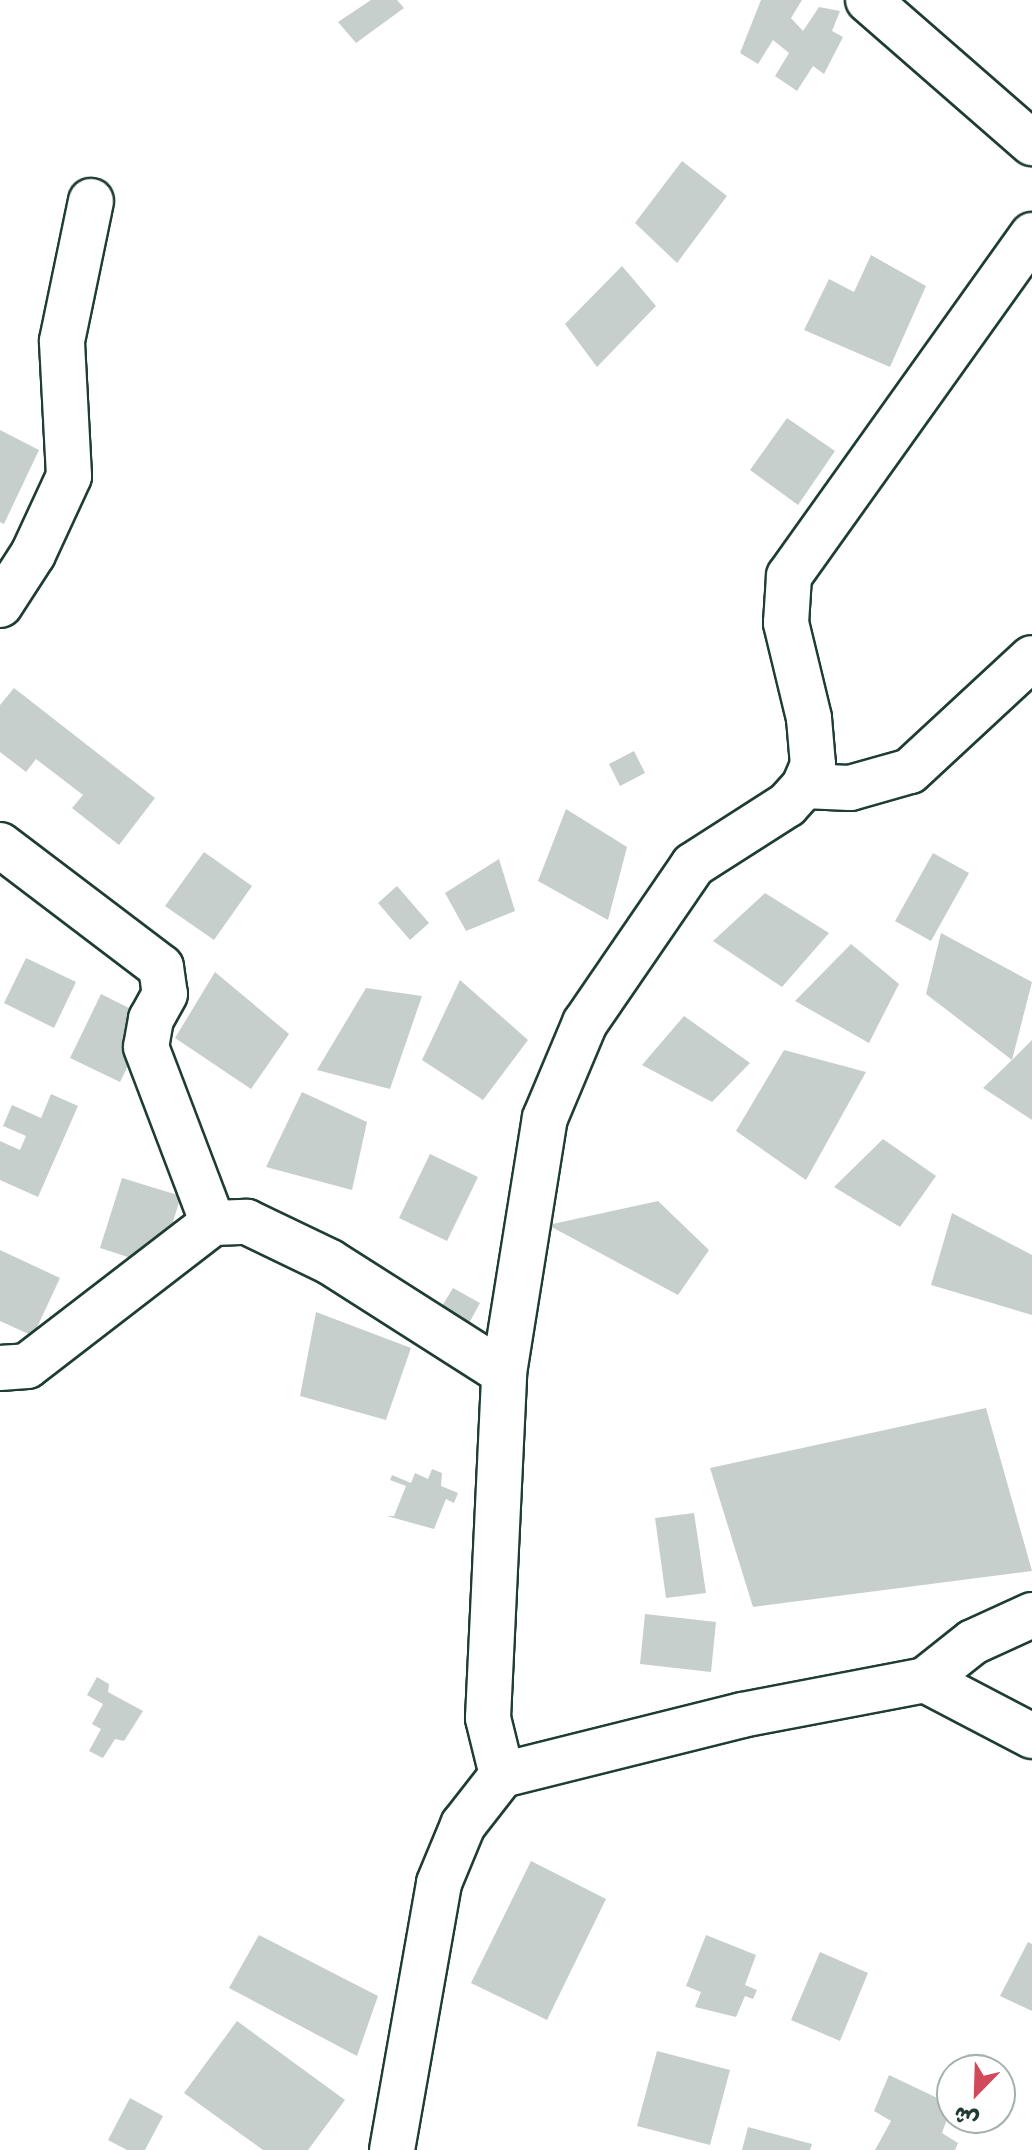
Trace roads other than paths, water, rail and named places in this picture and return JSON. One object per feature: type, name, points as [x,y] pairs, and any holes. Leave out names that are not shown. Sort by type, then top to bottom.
[{"type":"street","points":[[868,0],[1032,143]]},
{"type":"street","points":[[0,605],[33,554],[69,476],[62,341],[91,201]]},
{"type":"street","points":[[502,1775],[488,1718],[504,1373],[545,1118],[585,1023],[693,865],[787,805],[804,786],[813,765],[809,718],[786,623],[789,576],[1032,235]]},
{"type":"street","points":[[804,786],[850,788],[910,771],[1032,658]]},
{"type":"street","points":[[0,845],[161,967],[165,994],[151,1019],[146,1047],[213,1223]]},
{"type":"street","points":[[0,1368],[27,1366],[213,1223],[247,1222],[330,1262],[504,1373]]},
{"type":"street","points":[[392,2150],[439,1883],[463,1825],[502,1775],[742,1715],[925,1680],[973,1642],[1032,1615]]},
{"type":"street","points":[[925,1680],[1032,1736]]}]
